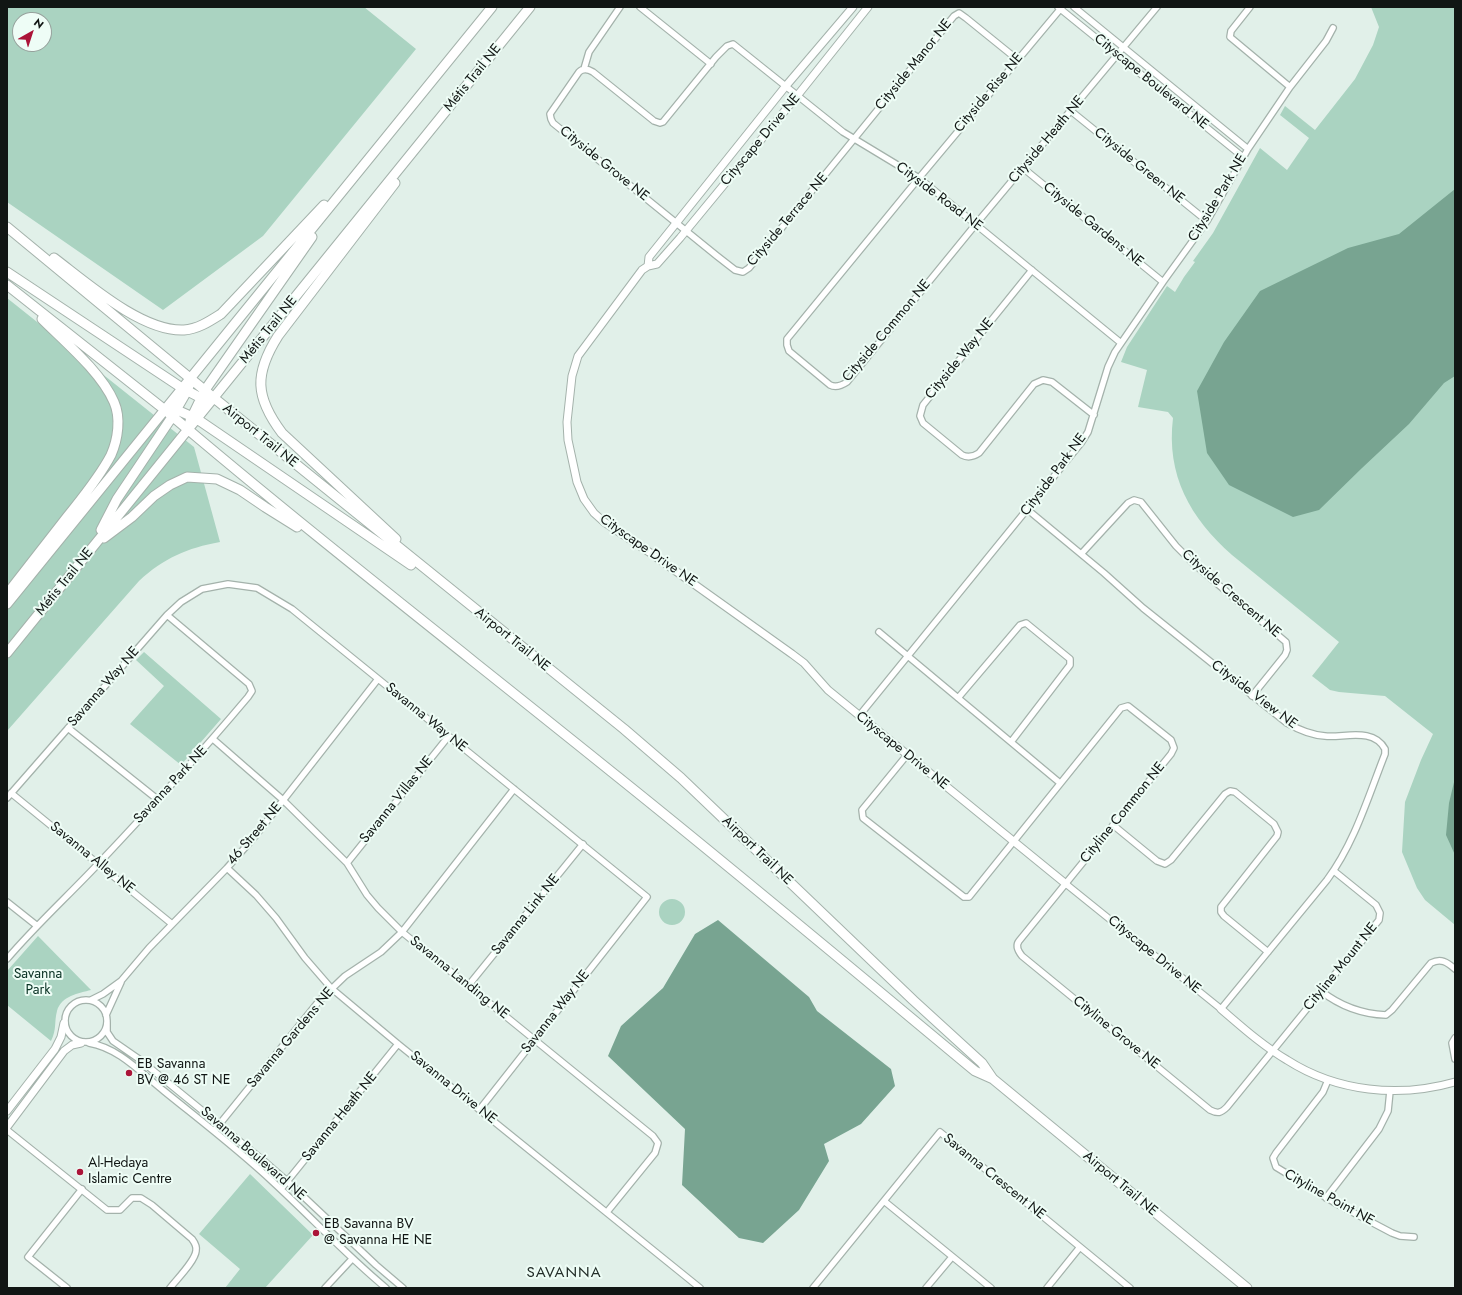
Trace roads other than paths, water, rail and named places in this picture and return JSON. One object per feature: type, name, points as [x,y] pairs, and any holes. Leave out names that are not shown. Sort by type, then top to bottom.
[{"type":"main road","points":[[92,548],[117,499],[174,413],[191,378],[492,7]]},
{"type":"main road","name":"Métis Trail NE","points":[[7,653],[187,431],[194,417],[214,398],[530,7]]},
{"type":"main road","points":[[463,90],[388,193],[278,336],[263,365],[260,382],[263,400],[270,417],[282,433],[465,602]]},
{"type":"main road","points":[[7,223],[106,297],[134,315],[162,328],[186,330],[208,322],[221,314],[239,297],[378,147]]},
{"type":"main road","points":[[194,417],[203,394],[300,256],[339,196]]},
{"type":"main road","name":"Airport Trail NE","points":[[7,227],[191,378],[203,394],[214,398],[624,729],[681,778],[913,1000],[982,1063],[993,1079]]},
{"type":"main road","points":[[7,272],[185,390],[203,394]]},
{"type":"main road","name":"Airport Trail NE","points":[[7,285],[165,410],[174,413],[187,431],[324,543],[620,778],[975,1071],[993,1079],[1247,1288]]},
{"type":"main road","points":[[7,594],[90,488],[111,455],[118,429],[118,416],[114,403],[107,390],[85,363],[15,291]]},
{"type":"main road","points":[[7,604],[165,410],[185,390]]},
{"type":"main road","points":[[174,413],[194,417],[465,602]]},
{"type":"main road","points":[[92,548],[132,517],[154,496],[170,484],[187,477],[217,479],[240,490],[324,543]]},
{"type":"street","points":[[620,7],[589,52],[584,69],[593,72],[654,121],[660,123],[666,120],[711,64],[640,7]]},
{"type":"street","name":"Cityscape Drive NE","points":[[648,266],[650,257],[676,224],[785,87],[853,7]]},
{"type":"street","name":"Cityscape Drive NE","points":[[868,7],[797,96],[657,264],[648,266],[642,270],[578,356],[572,376],[567,422],[568,440],[577,482],[584,499],[594,513],[604,522],[649,552],[804,663],[828,690],[859,716],[1273,1051],[1303,1069],[1328,1080],[1351,1086],[1390,1091],[1430,1088],[1455,1082]]},
{"type":"street","name":"Cityscape Boulevard NE","points":[[1074,7],[1248,149]]},
{"type":"street","name":"Cityside Heath NE","points":[[976,224],[1157,7]]},
{"type":"street","points":[[1250,7],[1231,31],[1230,37],[1290,87]]},
{"type":"street","name":"Cityscape Boulevard NE","points":[[1060,8],[1243,157]]},
{"type":"street","name":"Cityside Rise NE","points":[[919,178],[1060,8]]},
{"type":"street","name":"Cityside Manor NE","points":[[854,139],[954,16],[959,13],[1018,60]]},
{"type":"street","name":"Cityside Park NE","points":[[859,716],[1081,443],[1088,432],[1108,367],[1121,343],[1207,222],[1248,149],[1290,87],[1326,41],[1332,28]]},
{"type":"street","name":"Cityside Road NE","points":[[711,64],[724,48],[733,44],[843,132],[919,178],[1121,343]]},
{"type":"street","name":"Cityside Grove NE","points":[[584,69],[579,72],[550,114],[551,119],[676,224]]},
{"type":"street","name":"Cityside Green NE","points":[[1071,111],[1207,222]]},
{"type":"street","name":"Cityside Terrace NE","points":[[676,224],[735,270],[743,272],[749,268],[854,139]]},
{"type":"street","name":"Cityside Gardens NE","points":[[1023,168],[1163,282]]},
{"type":"street","name":"Cityside Common NE","points":[[919,178],[787,339],[789,351],[830,385],[834,387],[847,382],[976,224]]},
{"type":"street","name":"Cityside Way NE","points":[[1032,270],[923,406],[920,416],[923,423],[966,457],[971,457],[979,453],[1034,384],[1043,380],[1052,382],[1094,415]]},
{"type":"street","name":"Cityside Crescent NE","points":[[1082,553],[1128,503],[1134,500],[1141,502],[1176,546],[1194,564],[1286,642],[1287,650],[1285,655],[1252,696]]},
{"type":"street","name":"Cityside View NE","points":[[1028,510],[1082,553],[1135,601],[1278,717],[1296,729],[1326,736],[1358,734],[1372,737],[1380,741],[1385,749],[1385,754],[1354,834],[1340,862],[1221,1009]]},
{"type":"street","name":"Savanna Way NE","points":[[7,798],[167,615],[181,602],[202,589],[228,584],[257,588],[292,609],[647,897],[480,1109]]},
{"type":"street","name":"Savanna Park NE","points":[[7,959],[36,925],[99,864],[213,739],[248,698],[252,691],[249,684],[167,615]]},
{"type":"street","points":[[958,698],[1020,625],[1026,623],[1070,660],[1070,665],[1011,742]]},
{"type":"street","points":[[879,632],[1060,783],[969,897],[964,897],[863,818],[862,810],[908,755]]},
{"type":"street","name":"46 Street NE","points":[[91,1000],[103,994],[121,981],[149,948],[227,868],[283,800],[378,679]]},
{"type":"street","name":"Cityline Common NE","points":[[1060,783],[1121,708],[1128,706],[1171,740],[1174,748],[1174,750],[1066,884]]},
{"type":"street","points":[[68,728],[157,800]]},
{"type":"street","name":"Savanna Villas NE","points":[[346,863],[448,737]]},
{"type":"street","name":"Savanna Landing NE","points":[[213,739],[283,800],[346,863],[367,895],[402,932],[653,1136],[658,1144],[655,1153],[607,1212]]},
{"type":"street","name":"Savanna Gardens NE","points":[[214,1131],[319,1000],[331,988],[356,968],[381,952],[402,932],[514,789]]},
{"type":"street","points":[[1113,825],[1157,861],[1165,864],[1171,860],[1224,794],[1228,791],[1235,792],[1274,824],[1278,832],[1277,836],[1220,907],[1221,912],[1268,952]]},
{"type":"street","name":"Savanna Alley NE","points":[[11,793],[172,924]]},
{"type":"street","name":"Savanna Link NE","points":[[468,986],[583,844]]},
{"type":"street","name":"Savanna Drive NE","points":[[227,868],[256,895],[309,963],[331,988],[700,1288]]},
{"type":"street","name":"Cityline Mount NE","points":[[1273,1051],[1379,920],[1380,913],[1376,905],[1334,871]]},
{"type":"street","name":"Cityline Grove NE","points":[[1066,884],[1019,940],[1017,944],[1019,952],[1210,1110],[1218,1113],[1225,1108],[1273,1051]]},
{"type":"street","points":[[7,902],[36,925]]},
{"type":"street","points":[[1321,991],[1332,1000],[1345,1006],[1364,1012],[1386,1015],[1392,1010],[1430,963],[1435,960],[1442,960],[1455,969]]},
{"type":"street","name":"46 Street NE","points":[[106,1015],[121,981]]},
{"type":"street","points":[[85,1043],[75,1040],[69,1036],[65,1030],[64,1016],[74,1003],[91,1000],[103,1008],[106,1015],[106,1029],[102,1036],[96,1040],[85,1043],[72,1045],[64,1050],[7,1129],[108,1210],[120,1210],[132,1198],[141,1198],[152,1205],[192,1239],[196,1246],[196,1253],[170,1288]]},
{"type":"street","name":"Savanna Boulevard NE","points":[[107,1022],[107,1032],[113,1041],[139,1059],[219,1124],[287,1182],[359,1250],[403,1288]]},
{"type":"street","points":[[7,1111],[55,1050],[61,1037],[64,1023]]},
{"type":"street","points":[[1455,1038],[1452,1043],[1455,1059]]},
{"type":"street","name":"Savanna Boulevard NE","points":[[85,1043],[103,1046],[121,1056],[214,1131],[281,1189],[352,1259],[386,1288]]},
{"type":"street","name":"Savanna Heath NE","points":[[281,1189],[398,1044]]},
{"type":"street","name":"Cityline Point NE","points":[[1328,1080],[1323,1092],[1273,1158],[1276,1167],[1279,1171],[1326,1198],[1392,1233],[1400,1236],[1414,1237]]},
{"type":"street","points":[[1326,1198],[1379,1129],[1388,1111],[1390,1091]]},
{"type":"street","name":"Savanna Crescent NE","points":[[813,1288],[940,1132],[1130,1288]]},
{"type":"street","points":[[67,1288],[28,1257],[82,1189]]},
{"type":"street","points":[[884,1201],[991,1288]]},
{"type":"street","points":[[1048,1288],[1080,1247]]},
{"type":"street","points":[[926,1288],[952,1257]]},
{"type":"street","points":[[325,1288],[352,1259]]},
{"type":"place","name":"EB Savanna BV @ 46 ST NE","points":[[129,1073]]},
{"type":"place","name":"Al-Hedaya Islamic Centre","points":[[80,1172]]},
{"type":"place","name":"EB Savanna BV @ Savanna HE NE","points":[[316,1233]]},
{"type":"district","name":"SAVANNA","points":[[564,1273]]},
{"type":"park label","name":"Savanna Park","points":[[38,984]]}]
